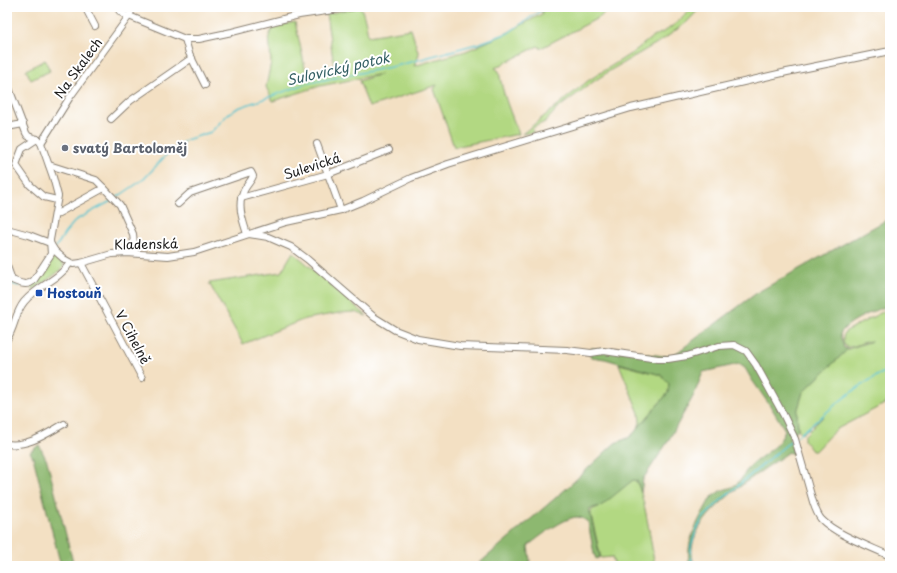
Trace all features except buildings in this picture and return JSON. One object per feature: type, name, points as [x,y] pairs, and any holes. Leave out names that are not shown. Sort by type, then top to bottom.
[{"type":"street","points":[[85,7],[95,26]]},
{"type":"street","points":[[117,7],[123,15],[129,16],[185,39],[199,39],[299,15],[354,7]]},
{"type":"street","name":"Na Skalech","points":[[39,141],[129,16],[133,7]]},
{"type":"street","points":[[185,39],[189,53],[205,85]]},
{"type":"street","name":"Kladenská","points":[[70,262],[82,263],[112,254],[135,253],[168,256],[194,252],[286,222],[341,210],[448,164],[631,108],[890,50]]},
{"type":"street","points":[[110,119],[130,101],[192,58]]},
{"type":"street","points":[[7,83],[28,136],[39,141],[49,165],[57,191],[55,215],[50,243],[50,254],[31,283],[18,283],[12,280],[7,266]]},
{"type":"street","points":[[7,127],[23,124]]},
{"type":"street","points":[[39,141],[22,149],[16,165],[30,185],[44,197],[57,200]]},
{"type":"street","points":[[317,144],[341,210]]},
{"type":"street","name":"Sulevická","points":[[241,198],[328,174],[388,150]]},
{"type":"street","points":[[49,165],[96,180],[104,188],[120,205],[133,234],[135,253]]},
{"type":"street","points":[[178,204],[190,194],[251,172],[253,176],[252,179],[241,198],[242,214],[247,234]]},
{"type":"street","points":[[55,215],[104,188]]},
{"type":"street","points":[[7,229],[29,234],[50,243],[55,251],[70,262],[59,275],[26,300],[14,319],[9,336]]},
{"type":"street","name":"Kladenská","points":[[247,234],[268,237],[291,247],[318,268],[374,317],[394,330],[418,339],[460,346],[567,350],[591,353],[604,351],[658,359],[686,356],[719,346],[734,345],[746,351],[756,365],[791,430],[813,502],[821,519],[838,531],[890,556]]},
{"type":"street","name":"V Cihelně","points":[[82,263],[142,378]]},
{"type":"street","points":[[7,444],[14,446],[30,442],[64,424]]},
{"type":"green space","points":[[361,7],[368,36],[411,29],[419,55],[414,66],[466,51],[503,35],[542,14],[542,7],[611,7],[600,17],[541,48],[542,49],[538,46],[495,68],[499,71],[510,111],[519,134],[454,147],[434,89],[437,85],[369,107],[359,81],[381,74],[320,86],[273,101],[266,87],[271,62],[269,35],[274,27],[295,22],[307,77],[335,72],[326,14]]},
{"type":"green space","points":[[693,7],[701,7],[687,22],[664,39],[593,82],[558,108],[545,122],[534,127],[532,130],[534,132],[522,134],[589,80],[632,53],[651,38],[667,30]]},
{"type":"green space","points":[[45,60],[50,71],[31,80],[26,70]]},
{"type":"green space","points":[[890,218],[890,305],[855,320],[840,334],[844,348],[848,349],[803,392],[797,412],[798,429],[789,437],[794,455],[789,452],[747,481],[717,506],[696,534],[692,550],[694,566],[689,566],[689,547],[697,523],[710,499],[719,492],[733,487],[738,483],[750,466],[775,446],[783,436],[785,430],[745,368],[739,364],[703,372],[694,395],[667,443],[643,479],[641,493],[637,481],[633,480],[601,506],[589,509],[600,557],[596,559],[594,554],[588,522],[577,517],[559,524],[544,533],[528,546],[530,561],[528,566],[476,566],[567,488],[615,443],[628,438],[633,434],[668,393],[669,384],[661,375],[605,359],[590,357],[591,348],[665,356],[675,354],[758,292]]},
{"type":"green space","points":[[293,252],[367,316],[354,312],[305,319],[243,344],[209,283],[281,272]]},
{"type":"green space","points":[[53,257],[58,257],[64,266],[57,273],[33,290],[31,287],[37,282]]},
{"type":"green space","points":[[890,308],[890,336],[886,337],[890,337],[890,369],[888,371],[890,370],[890,401],[837,429],[815,451],[812,451],[804,440],[804,436],[824,416],[802,434],[798,429],[797,412],[803,392],[848,349],[872,341],[846,347],[843,339],[846,331]]},
{"type":"green space","points":[[619,364],[661,375],[669,384],[668,393],[638,428],[640,422],[639,413]]},
{"type":"green space","points":[[39,445],[47,461],[74,566],[61,566],[33,457],[30,452]]},
{"type":"green space","points":[[634,479],[638,484],[641,493],[655,566],[615,566],[612,557],[601,558],[591,510],[601,506]]},
{"type":"waterway","name":"Sulovický potok","points":[[116,198],[144,179],[168,153],[186,140],[211,132],[228,114],[238,108],[308,83],[396,66],[480,43],[508,33],[546,7]]},
{"type":"waterway","name":"Sulovický potok","points":[[56,247],[76,220],[113,200]]},
{"type":"waterway","name":"Sulovický potok","points":[[7,281],[20,286]]},
{"type":"waterway","points":[[796,437],[852,392],[890,369]]},
{"type":"waterway","points":[[692,566],[691,546],[697,529],[704,517],[720,501],[793,439]]},
{"type":"place","name":"svatý Bartoloměj","points":[[65,148]]},
{"type":"place","name":"Hostouň","points":[[39,293]]}]
